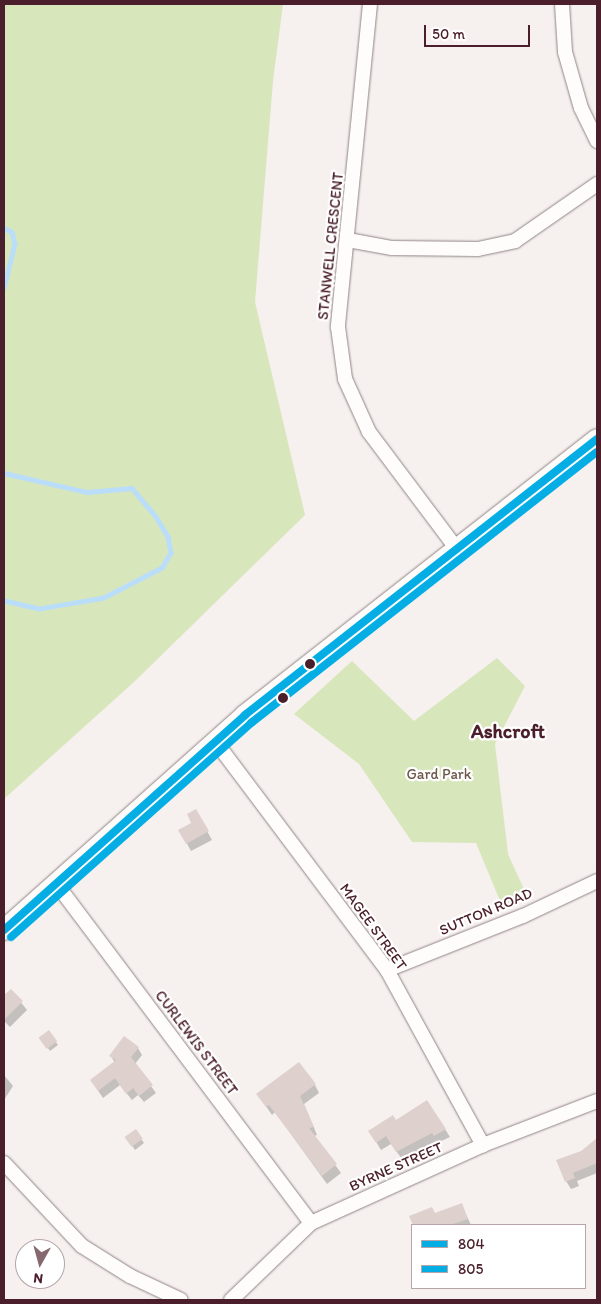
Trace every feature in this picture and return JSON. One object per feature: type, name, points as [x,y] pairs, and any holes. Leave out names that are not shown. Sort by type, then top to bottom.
[{"type":"street","name":"STANWELL CRESCENT","points":[[370,4],[338,328],[345,379],[369,432],[456,548]]},
{"type":"street","points":[[562,4],[564,52],[581,108],[597,141]]},
{"type":"street","points":[[348,240],[392,248],[478,249],[515,241],[597,184]]},
{"type":"street","points":[[4,930],[54,882],[215,741],[456,548],[597,439]]},
{"type":"street","name":"MAGEE STREET","points":[[215,741],[387,970],[483,1145]]},
{"type":"street","name":"SUTTON ROAD","points":[[387,970],[523,916],[597,881]]},
{"type":"street","name":"CURLEWIS STREET","points":[[54,882],[311,1223]]},
{"type":"street","name":"BYRNE STREET","points":[[231,1300],[311,1223],[483,1145],[597,1101]]},
{"type":"street","points":[[4,1163],[82,1246],[130,1276],[181,1300]]},
{"type":"green space","points":[[4,4],[283,4],[273,81],[255,302],[305,515],[134,682],[4,799]]},
{"type":"green space","name":"Gard Park","points":[[497,658],[525,686],[495,744],[508,854],[527,896],[503,908],[476,843],[412,842],[359,764],[294,714],[352,661],[414,721]]},
{"type":"building","points":[[196,809],[209,831],[186,844],[178,830],[191,823],[187,814]]},
{"type":"building","points":[[11,989],[23,1001],[4,1020],[4,995]]},
{"type":"building","points":[[49,1030],[57,1041],[47,1049],[38,1038]]},
{"type":"building","points":[[124,1036],[139,1047],[131,1057],[153,1085],[139,1096],[133,1088],[126,1094],[115,1078],[98,1091],[90,1080],[116,1060],[109,1056]]},
{"type":"building","points":[[299,1062],[316,1084],[300,1096],[314,1127],[309,1128],[337,1164],[322,1176],[269,1105],[266,1107],[256,1094]]},
{"type":"building","points":[[427,1100],[446,1129],[434,1136],[432,1133],[396,1152],[386,1136],[376,1143],[368,1131],[393,1115],[396,1120]]},
{"type":"building","points":[[136,1129],[143,1139],[131,1147],[125,1137]]},
{"type":"building","points":[[597,1138],[597,1163],[573,1173],[575,1178],[565,1182],[556,1160],[581,1151]]},
{"type":"building","points":[[462,1203],[468,1219],[453,1224],[413,1224],[409,1216],[432,1207],[435,1213]]},
{"type":"waterway","points":[[4,228],[12,232],[15,244],[4,288]]},
{"type":"waterway","points":[[4,473],[87,492],[132,488],[155,515],[168,537],[171,553],[162,568],[104,598],[39,609],[4,601]]},
{"type":"transit line","name":"804","points":[[4,930],[245,715],[597,439]]},
{"type":"transit line","name":"805","points":[[11,937],[251,723],[597,452]]},
{"type":"district","name":"Ashcroft","points":[[508,731]]}]
